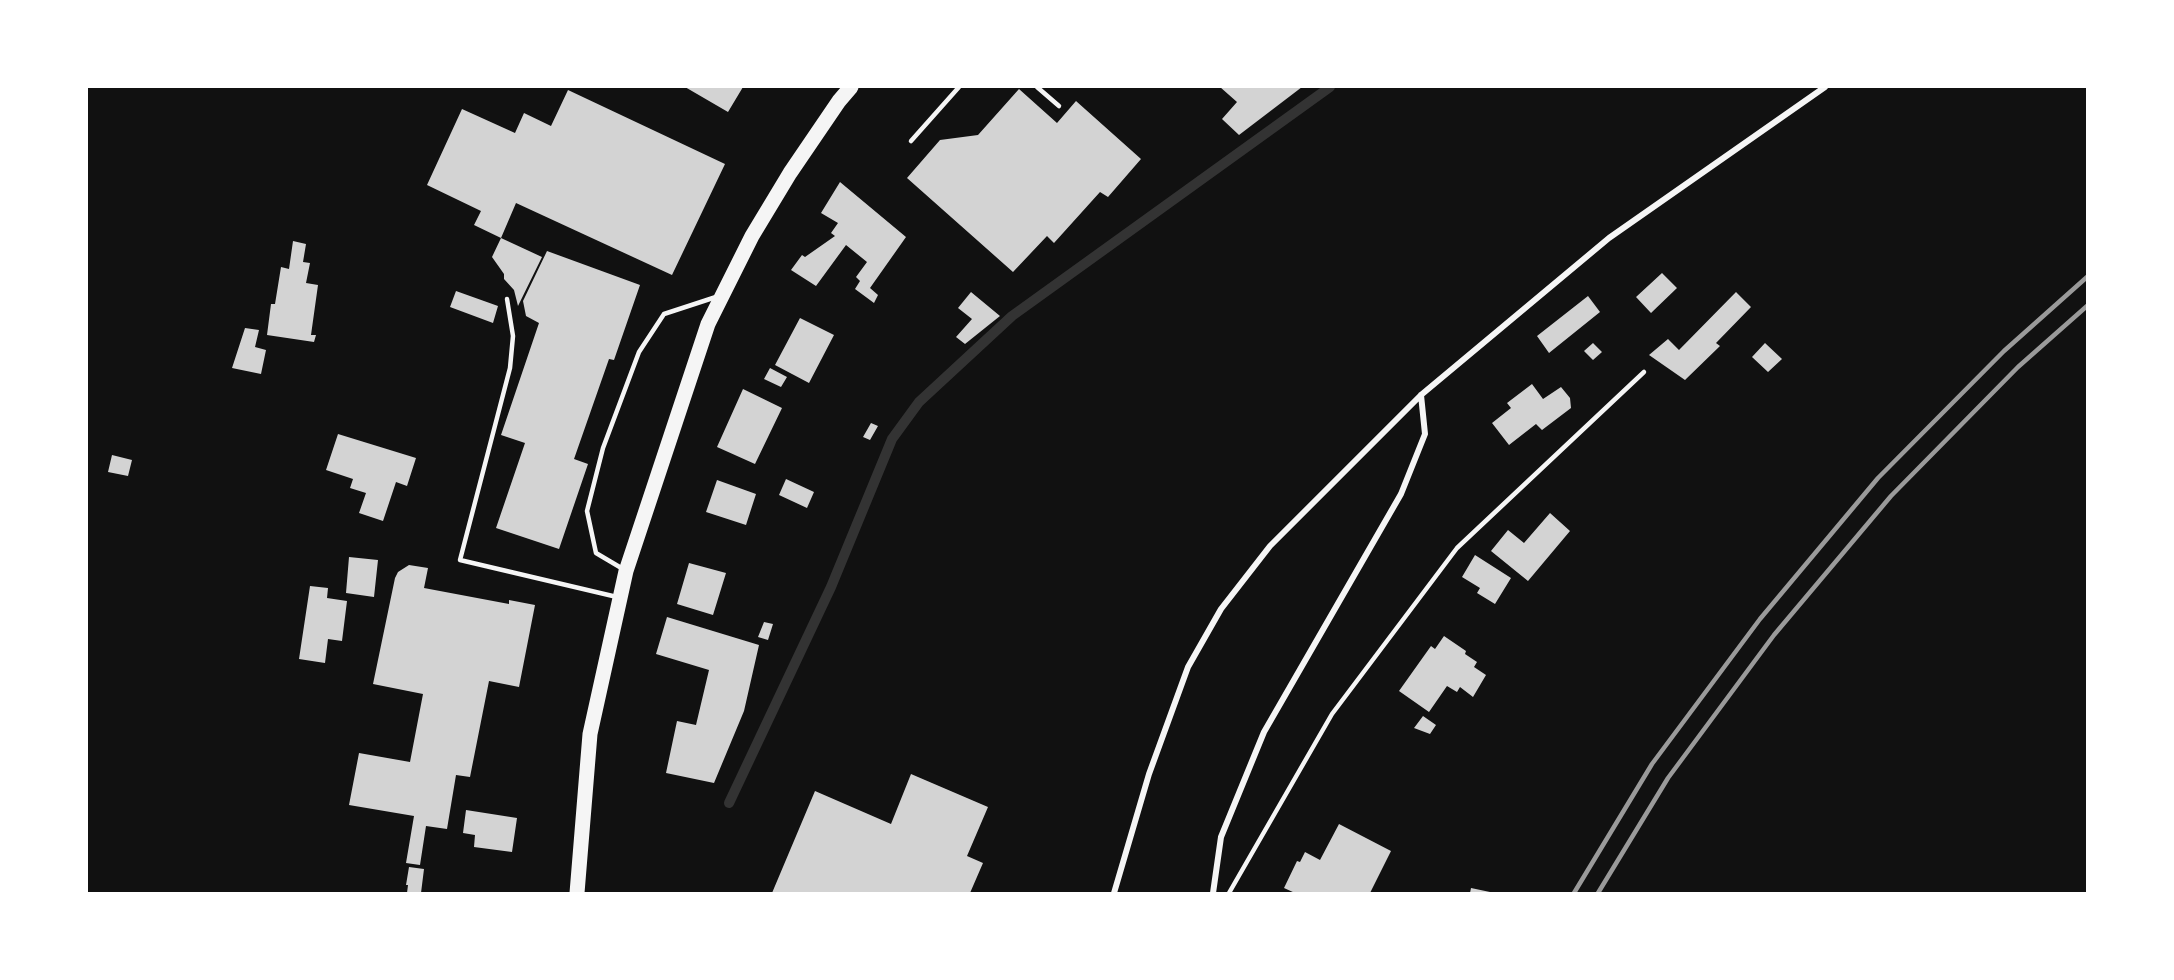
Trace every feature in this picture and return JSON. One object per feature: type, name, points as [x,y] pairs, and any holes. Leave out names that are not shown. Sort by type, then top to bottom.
[{"type":"main road","points":[[577,893],[590,734],[626,571],[708,324],[752,236],[785,182],[839,101],[851,87]]},
{"type":"street","points":[[1114,893],[1149,774],[1188,667],[1221,609],[1270,546],[1421,395],[1609,238],[1825,87]]},
{"type":"street","points":[[1213,893],[1221,837],[1264,732],[1401,494],[1425,434],[1421,395]]},
{"type":"lane","points":[[911,141],[959,87]]},
{"type":"lane","points":[[1037,87],[1059,106]]},
{"type":"lane","points":[[626,571],[596,553],[587,511],[603,448],[639,352],[664,314],[722,295]]},
{"type":"lane","points":[[507,299],[513,336],[510,368],[460,561],[620,598]]},
{"type":"lane","points":[[1229,893],[1332,714],[1457,548],[1644,372]]},
{"type":"building","points":[[685,87],[743,87],[728,112]]},
{"type":"building","points":[[1220,87],[1302,87],[1239,135],[1222,119],[1237,102]]},
{"type":"building","points":[[1019,89],[1057,123],[1076,101],[1141,159],[1108,197],[1100,192],[1054,243],[1047,236],[1013,272],[907,178],[940,140],[978,135]]},
{"type":"building","points":[[568,90],[725,164],[672,275],[516,203],[501,238],[474,225],[481,211],[427,185],[462,109],[515,133],[524,113],[551,126]]},
{"type":"building","points":[[840,182],[906,237],[870,288],[878,295],[874,303],[855,289],[860,281],[856,277],[867,262],[846,245],[816,286],[791,270],[802,255],[805,257],[835,236],[831,233],[838,223],[821,213]]},
{"type":"building","points":[[501,238],[542,257],[518,306],[514,290],[504,279],[504,274],[492,257]]},
{"type":"building","points":[[293,241],[306,244],[303,262],[310,263],[306,283],[318,285],[311,335],[316,335],[314,342],[267,335],[271,304],[275,304],[281,267],[289,269]]},
{"type":"building","points":[[547,251],[640,285],[614,360],[609,359],[574,459],[588,464],[559,549],[496,528],[525,443],[501,435],[539,323],[526,316],[523,301]]},
{"type":"building","points":[[1662,273],[1677,288],[1651,313],[1636,297]]},
{"type":"building","points":[[456,291],[498,306],[493,323],[450,307]]},
{"type":"building","points":[[971,292],[1000,316],[965,344],[956,337],[972,319],[958,308]]},
{"type":"building","points":[[1736,292],[1751,307],[1716,343],[1720,346],[1685,380],[1649,355],[1668,339],[1679,350]]},
{"type":"building","points":[[1588,296],[1600,312],[1549,353],[1537,336]]},
{"type":"building","points":[[800,318],[834,335],[809,383],[775,365]]},
{"type":"building","points":[[245,328],[259,330],[255,347],[266,350],[261,374],[232,368]]},
{"type":"building","points":[[1593,343],[1602,352],[1593,360],[1584,351]]},
{"type":"building","points":[[1765,343],[1782,359],[1768,372],[1752,357]]},
{"type":"building","points":[[770,368],[787,377],[781,387],[764,379]]},
{"type":"building","points":[[1532,384],[1543,399],[1561,387],[1570,398],[1571,408],[1542,430],[1536,424],[1509,445],[1492,423],[1511,408],[1507,403]]},
{"type":"building","points":[[743,389],[782,408],[755,464],[717,447]]},
{"type":"building","points":[[871,423],[878,426],[870,440],[863,437]]},
{"type":"building","points":[[338,434],[416,458],[407,486],[396,482],[383,521],[359,513],[366,493],[350,488],[353,479],[326,470]]},
{"type":"building","points":[[112,455],[132,460],[128,476],[108,472]]},
{"type":"building","points":[[786,479],[814,492],[807,508],[779,495]]},
{"type":"building","points":[[717,480],[756,494],[746,525],[706,512]]},
{"type":"building","points":[[1550,513],[1570,531],[1528,581],[1491,551],[1508,530],[1524,543]]},
{"type":"building","points":[[1475,555],[1511,578],[1495,604],[1477,593],[1480,588],[1462,577]]},
{"type":"building","points":[[349,557],[378,560],[374,597],[346,593]]},
{"type":"building","points":[[689,563],[726,573],[713,615],[677,604]]},
{"type":"building","points":[[409,565],[428,568],[424,588],[509,604],[509,600],[535,605],[519,687],[489,681],[470,777],[456,775],[447,829],[426,826],[420,865],[406,863],[414,816],[349,805],[359,753],[410,762],[423,694],[373,684],[395,578],[398,572]]},
{"type":"building","points":[[310,586],[328,588],[327,598],[347,601],[342,641],[328,639],[325,663],[299,659]]},
{"type":"building","points":[[667,617],[759,645],[744,711],[714,783],[666,773],[677,721],[696,725],[709,670],[656,654]]},
{"type":"building","points":[[764,622],[773,624],[768,640],[758,637]]},
{"type":"building","points":[[1444,636],[1466,651],[1465,654],[1477,662],[1474,667],[1486,675],[1473,697],[1460,687],[1457,692],[1447,686],[1429,712],[1399,691],[1431,646],[1435,649]]},
{"type":"building","points":[[1423,716],[1436,725],[1430,734],[1414,728]]},
{"type":"building","points":[[911,774],[988,807],[967,856],[983,863],[970,893],[772,893],[815,791],[891,824]]},
{"type":"building","points":[[466,810],[517,818],[512,852],[474,847],[475,835],[463,833]]},
{"type":"building","points":[[1339,824],[1391,851],[1370,893],[1295,893],[1284,888],[1297,861],[1300,862],[1305,852],[1320,860]]},
{"type":"building","points":[[409,867],[424,869],[421,893],[407,893]]},
{"type":"building","points":[[1471,888],[1490,892],[1490,893],[1470,893]]},
{"type":"waterway","points":[[729,803],[831,587],[892,439],[919,402],[1012,316],[1330,87]]},
{"type":"railway","points":[[1574,893],[1652,764],[1760,619],[1878,478],[2004,351],[2087,277]]},
{"type":"railway","points":[[1598,893],[1668,778],[1774,635],[1891,496],[2018,367],[2087,306]]}]
